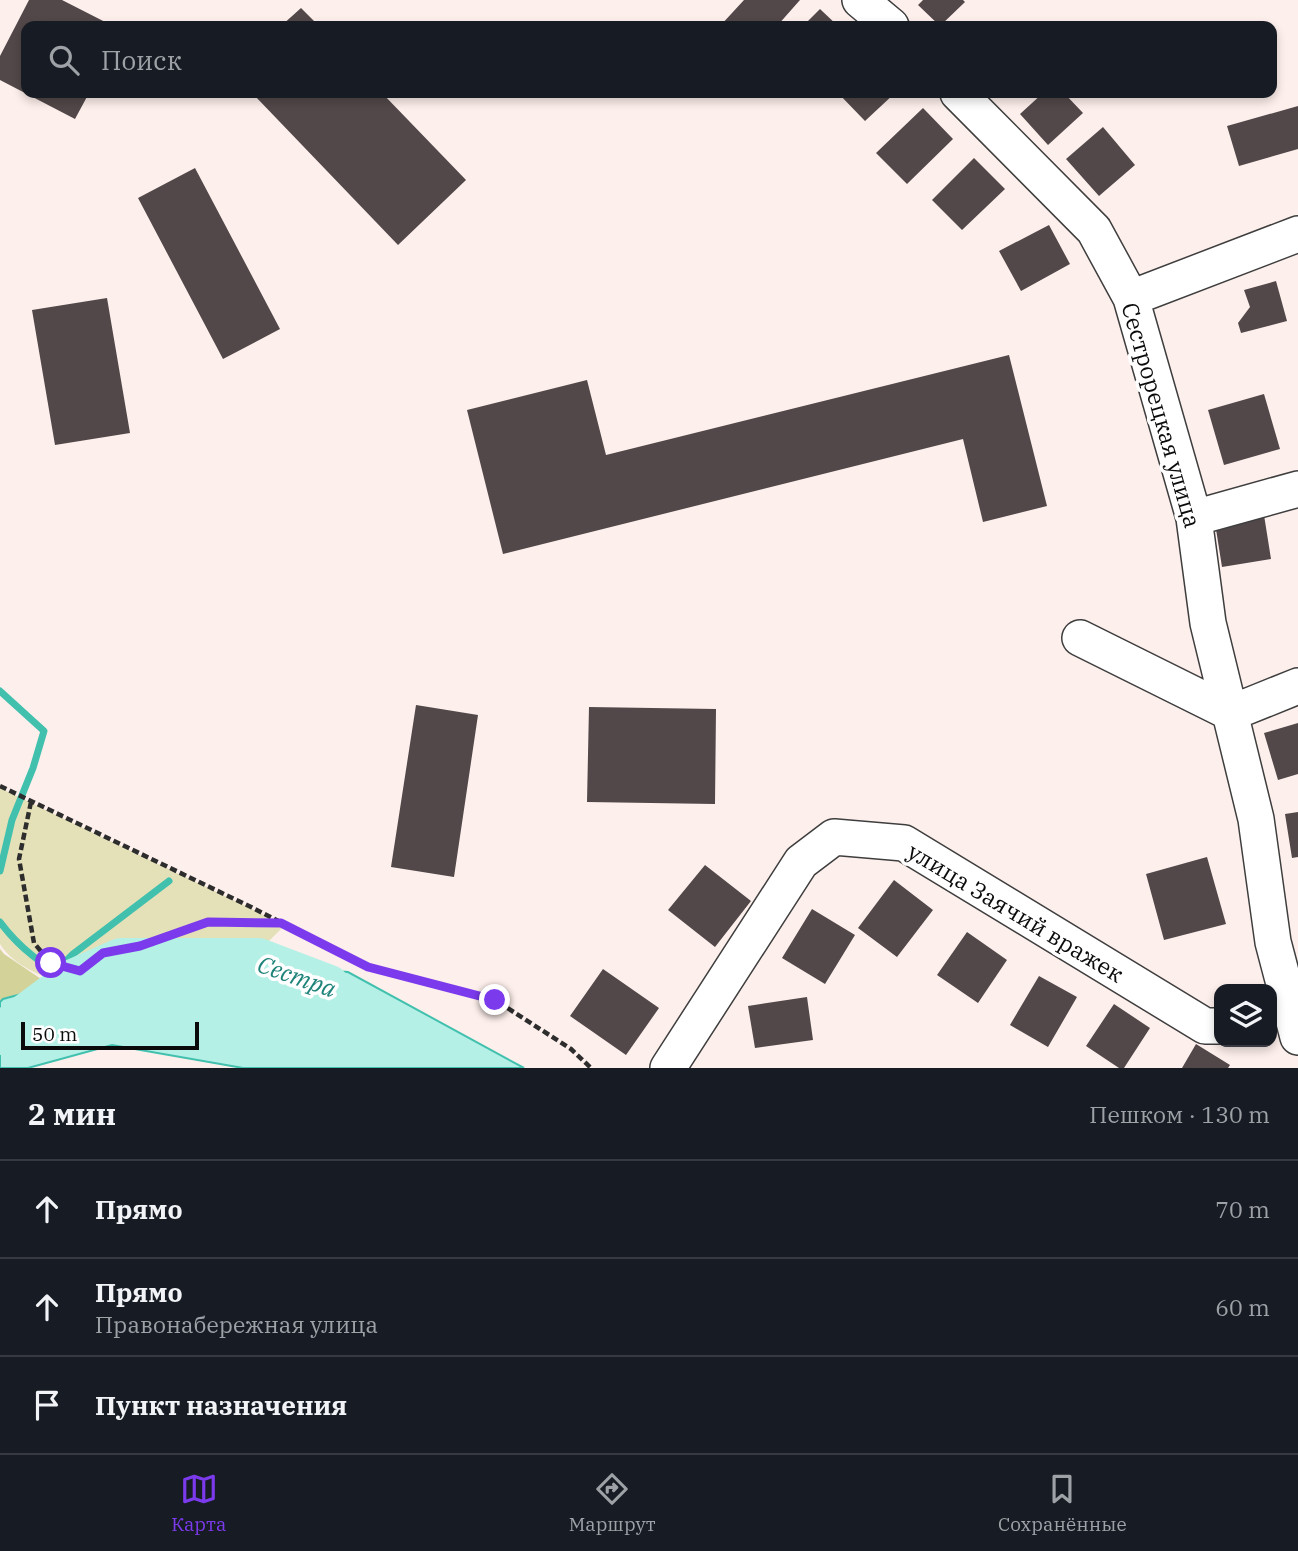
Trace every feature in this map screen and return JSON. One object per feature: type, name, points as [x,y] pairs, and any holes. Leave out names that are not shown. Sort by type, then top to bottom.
[{"type":"street","points":[[860,0],[885,21]]},
{"type":"street","name":"Сестрорецкая улица","points":[[963,98],[1094,230],[1130,298],[1194,518],[1208,622],[1256,819],[1278,994],[1298,1037]]},
{"type":"street","points":[[1130,298],[1298,234]]},
{"type":"street","points":[[1194,518],[1298,489]]},
{"type":"street","points":[[1080,638],[1231,713],[1298,686]]},
{"type":"street","name":"улица Заячий вражек","points":[[668,1068],[801,862],[834,837],[904,843],[1205,1026],[1214,1026]]},
{"type":"path","points":[[0,786],[368,967],[495,1000],[571,1049],[591,1068]]},
{"type":"path","points":[[32,802],[19,859],[34,943],[51,963],[80,971],[103,953],[140,946],[208,922],[281,923]]},
{"type":"shaded area","points":[[0,788],[284,926],[254,956],[120,956],[65,984],[38,974],[20,964],[0,944]]},
{"type":"green space","points":[[0,949],[44,981],[0,1012]]},
{"type":"water","points":[[152,956],[348,972],[524,1068],[243,1068],[112,1045],[28,1068],[0,1068],[0,1002],[3,999]]},
{"type":"building","points":[[29,0],[62,0],[103,21],[21,21],[21,91],[0,80],[0,56]]},
{"type":"building","points":[[744,0],[800,0],[781,21],[725,21]]},
{"type":"building","points":[[923,0],[965,2],[945,21],[935,21],[918,5]]},
{"type":"building","points":[[301,8],[314,21],[287,21]]},
{"type":"building","points":[[820,9],[833,21],[808,21]]},
{"type":"building","points":[[35,98],[86,98],[75,119]]},
{"type":"building","points":[[257,98],[387,98],[466,180],[398,245]]},
{"type":"building","points":[[843,98],[890,98],[865,121]]},
{"type":"building","points":[[1038,98],[1069,98],[1083,113],[1048,145],[1020,114]]},
{"type":"building","points":[[1298,106],[1298,149],[1239,166],[1227,126]]},
{"type":"building","points":[[923,108],[953,139],[907,184],[876,153]]},
{"type":"building","points":[[1103,127],[1135,165],[1099,196],[1066,159]]},
{"type":"building","points":[[974,158],[1005,189],[962,230],[932,200]]},
{"type":"building","points":[[195,168],[280,329],[223,359],[138,198]]},
{"type":"building","points":[[1049,225],[1070,264],[1021,291],[999,251]]},
{"type":"building","points":[[1276,281],[1287,321],[1241,333],[1238,323],[1250,307],[1244,290]]},
{"type":"building","points":[[107,298],[130,433],[55,445],[32,310]]},
{"type":"building","points":[[1009,355],[1047,506],[983,522],[963,439],[503,554],[467,410],[587,380],[606,455]]},
{"type":"building","points":[[1264,394],[1280,449],[1224,465],[1208,410]]},
{"type":"building","points":[[1264,515],[1271,559],[1222,567],[1215,523]]},
{"type":"building","points":[[416,705],[478,715],[454,877],[391,867]]},
{"type":"building","points":[[589,707],[716,709],[715,804],[587,802]]},
{"type":"building","points":[[1298,723],[1298,774],[1278,780],[1264,733]]},
{"type":"building","points":[[1298,812],[1298,857],[1292,858],[1285,814]]},
{"type":"building","points":[[1207,857],[1226,924],[1164,940],[1146,874]]},
{"type":"building","points":[[705,865],[751,901],[715,947],[668,910]]},
{"type":"building","points":[[894,880],[933,910],[897,957],[858,928]]},
{"type":"building","points":[[812,909],[855,935],[825,984],[782,958]]},
{"type":"building","points":[[967,932],[1007,960],[978,1003],[937,975]]},
{"type":"building","points":[[603,969],[659,1008],[626,1055],[570,1016]]},
{"type":"building","points":[[1039,976],[1077,997],[1048,1047],[1010,1025]]},
{"type":"building","points":[[807,997],[813,1040],[755,1048],[748,1006]]},
{"type":"building","points":[[1114,1004],[1150,1028],[1124,1068],[1119,1068],[1086,1046]]},
{"type":"building","points":[[1196,1044],[1230,1065],[1228,1068],[1182,1068]]},
{"type":"waterway","points":[[0,691],[44,731],[33,768],[12,820],[0,871]]},
{"type":"waterway","points":[[55,972],[73,954],[169,881]]},
{"type":"waterway","points":[[0,922],[32,956],[71,981]]},
{"type":"waterway","name":"Сестра","points":[[0,1034],[71,981],[121,959],[258,959],[329,986]]},
{"type":"route","points":[[51,963],[80,971],[103,953],[140,946],[208,922],[281,923],[368,967],[495,1000]]}]
